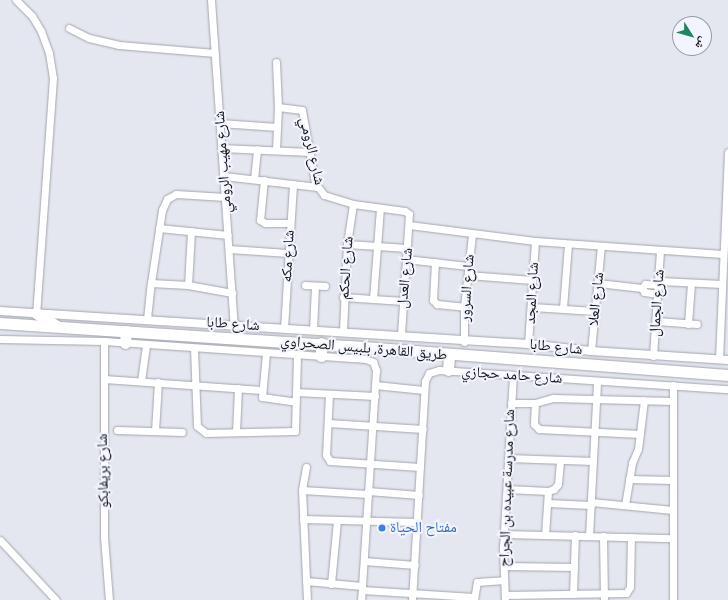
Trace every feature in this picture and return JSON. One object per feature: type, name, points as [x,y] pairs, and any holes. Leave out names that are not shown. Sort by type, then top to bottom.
[{"type":"highway","points":[[36,313],[57,326]]},
{"type":"highway","name":"طريق القاهرة, بلبيس الصحراوي","points":[[0,323],[321,344],[728,375]]},
{"type":"highway","points":[[125,343],[126,331]]},
{"type":"highway","points":[[321,344],[321,356]]},
{"type":"highway","points":[[448,370],[449,354]]},
{"type":"street","points":[[16,0],[32,16],[41,31],[49,52],[53,78],[36,313]]},
{"type":"street","name":"شارع مهيب الرومي","points":[[211,0],[234,325]]},
{"type":"street","points":[[69,28],[89,38],[118,45],[215,53]]},
{"type":"street","points":[[276,62],[278,107],[276,150]]},
{"type":"street","name":"شارع الرومي","points":[[278,107],[302,110],[317,188],[328,198],[353,204],[405,211],[410,222]]},
{"type":"street","points":[[220,123],[277,127]]},
{"type":"street","points":[[222,148],[310,152]]},
{"type":"street","points":[[254,179],[257,149]]},
{"type":"street","points":[[719,359],[728,152]]},
{"type":"street","points":[[224,176],[317,188]]},
{"type":"street","points":[[264,180],[260,220],[265,223],[290,223]]},
{"type":"street","name":"شارع مكه","points":[[284,328],[293,184]]},
{"type":"street","points":[[147,319],[159,228],[164,203],[170,196],[225,197]]},
{"type":"street","name":"شارع الحكم","points":[[343,331],[343,297],[347,244],[353,204]]},
{"type":"street","points":[[373,299],[380,208]]},
{"type":"street","points":[[410,222],[472,234],[535,242],[723,254]]},
{"type":"street","name":"شارع العدل","points":[[401,336],[410,222]]},
{"type":"street","points":[[159,228],[228,236]]},
{"type":"street","points":[[188,285],[191,231]]},
{"type":"street","name":"شارع السرور","points":[[464,342],[464,307],[472,234]]},
{"type":"street","name":"شارع المجد","points":[[528,344],[532,307],[532,280],[535,242]]},
{"type":"street","points":[[347,244],[407,248]]},
{"type":"street","points":[[563,308],[568,244]]},
{"type":"street","name":"شارع العلا","points":[[591,351],[601,246]]},
{"type":"street","points":[[229,249],[288,253]]},
{"type":"street","name":"شارع الجمال","points":[[653,356],[660,283],[660,250]]},
{"type":"street","points":[[406,259],[468,266]]},
{"type":"street","points":[[435,262],[433,300],[437,304],[464,307]]},
{"type":"street","points":[[468,275],[532,280]]},
{"type":"street","points":[[598,283],[642,288],[644,292],[659,294]]},
{"type":"street","points":[[642,288],[645,284],[660,283],[722,284]]},
{"type":"street","points":[[688,324],[691,283]]},
{"type":"street","points":[[151,284],[188,285],[232,293]]},
{"type":"street","points":[[305,286],[325,286]]},
{"type":"street","points":[[313,330],[315,286]]},
{"type":"street","points":[[343,297],[403,301]]},
{"type":"street","points":[[532,307],[595,311]]},
{"type":"street","name":"شارع طابا","points":[[0,311],[343,331],[464,342],[528,344],[653,356],[728,360]]},
{"type":"street","points":[[657,321],[697,324]]},
{"type":"street","points":[[0,339],[104,341],[370,360],[376,370],[361,600]]},
{"type":"street","name":"شارع بريفابكو","points":[[104,341],[104,538],[109,600]]},
{"type":"street","points":[[141,381],[146,345]]},
{"type":"street","points":[[194,348],[195,385],[199,429],[206,433],[295,431],[297,354]]},
{"type":"street","points":[[266,352],[261,396],[265,400],[296,402]]},
{"type":"street","name":"شارع حامد حجازي","points":[[413,596],[424,390],[429,373],[448,370],[728,389]]},
{"type":"street","name":"شارع مدرسة عبيده بن الجراح","points":[[505,597],[504,534],[513,375]]},
{"type":"street","points":[[104,379],[262,390]]},
{"type":"street","points":[[589,536],[597,381]]},
{"type":"street","points":[[155,431],[158,382]]},
{"type":"street","points":[[375,385],[424,390]]},
{"type":"street","points":[[673,385],[673,600]]},
{"type":"street","points":[[236,432],[238,388]]},
{"type":"street","points":[[296,392],[375,396]]},
{"type":"street","points":[[329,394],[326,456],[330,462],[420,467]]},
{"type":"street","points":[[511,403],[535,403],[553,398],[672,401]]},
{"type":"street","points":[[625,505],[629,479],[640,434],[644,400]]},
{"type":"street","points":[[535,403],[534,424],[539,429],[640,434]]},
{"type":"street","points":[[328,423],[423,429]]},
{"type":"street","points":[[117,430],[182,432]]},
{"type":"street","points":[[508,458],[593,461]]},
{"type":"street","points":[[506,489],[548,491],[558,484],[560,460]]},
{"type":"street","points":[[306,467],[302,490],[307,600]]},
{"type":"street","points":[[629,479],[672,480]]},
{"type":"street","points":[[302,490],[419,494]]},
{"type":"street","points":[[545,535],[548,491]]},
{"type":"street","points":[[548,503],[625,505],[673,510]]},
{"type":"street","points":[[304,519],[417,522]]},
{"type":"street","points":[[331,584],[337,520]]},
{"type":"street","points":[[504,534],[673,538]]},
{"type":"street","points":[[573,594],[575,535]]},
{"type":"street","points":[[603,536],[604,596]]},
{"type":"street","points":[[505,597],[548,597],[573,594],[604,596],[626,593],[630,589],[631,537]]},
{"type":"street","points":[[0,540],[56,600]]},
{"type":"street","points":[[364,561],[414,565]]},
{"type":"street","points":[[504,566],[574,567]]},
{"type":"street","points":[[306,581],[413,596],[474,598],[475,587],[480,580],[504,580]]},
{"type":"place","name":"مفتاح الحياة","points":[[382,528]]}]
